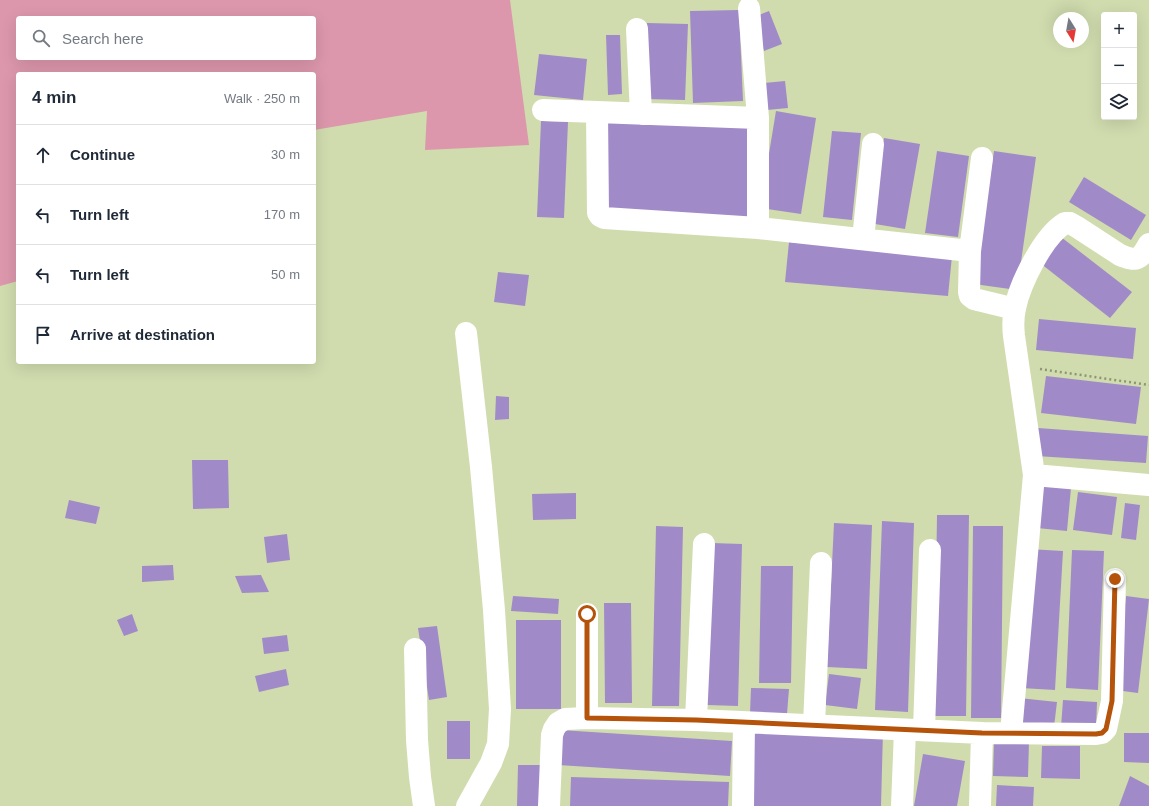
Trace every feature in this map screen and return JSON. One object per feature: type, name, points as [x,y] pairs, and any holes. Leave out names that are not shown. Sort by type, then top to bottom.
[{"type":"street","points":[[750,8],[758,118],[758,228]]},
{"type":"street","points":[[637,30],[641,114]]},
{"type":"street","points":[[543,110],[758,118]]},
{"type":"street","points":[[597,112],[598,213],[604,218],[758,228],[970,251]]},
{"type":"street","points":[[863,239],[873,144]]},
{"type":"street","points":[[982,158],[970,251],[968,289],[970,296],[974,299],[1014,309]]},
{"type":"street","points":[[1011,733],[1034,475],[1017,366],[1014,336],[1014,309],[1027,273],[1051,234],[1064,223],[1070,223],[1078,227],[1120,255],[1127,258],[1138,258],[1142,256],[1149,244]]},
{"type":"street","points":[[466,333],[494,610],[500,709],[498,744],[491,763],[467,806]]},
{"type":"street","points":[[1034,475],[1149,485]]},
{"type":"street","points":[[696,720],[704,544]]},
{"type":"street","points":[[902,806],[915,730],[930,550]]},
{"type":"street","points":[[814,725],[821,563]]},
{"type":"street","points":[[549,806],[552,735],[558,723],[565,719],[696,720],[982,733],[1102,733],[1106,729],[1112,701],[1115,579]]},
{"type":"street","points":[[587,614],[587,718]]},
{"type":"street","points":[[415,648],[417,740],[424,806]]},
{"type":"street","points":[[743,806],[744,723]]},
{"type":"street","points":[[980,806],[982,733]]},
{"type":"path","points":[[1017,366],[1149,385]]},
{"type":"shaded area","points":[[0,0],[510,0],[529,145],[425,150],[427,111],[316,130],[316,72],[16,72],[16,282],[0,286]]},
{"type":"building","points":[[739,10],[743,101],[693,103],[690,11]]},
{"type":"building","points":[[769,11],[782,44],[764,51],[751,18]]},
{"type":"building","points":[[647,23],[688,24],[685,100],[645,99]]},
{"type":"building","points":[[606,35],[620,35],[622,94],[608,95]]},
{"type":"building","points":[[539,54],[587,59],[583,100],[534,95]]},
{"type":"building","points":[[785,81],[788,108],[767,110],[764,83]]},
{"type":"building","points":[[776,111],[816,118],[801,214],[760,208]]},
{"type":"building","points":[[606,118],[754,126],[749,218],[601,210]]},
{"type":"building","points":[[541,121],[568,122],[564,218],[537,217]]},
{"type":"building","points":[[832,131],[861,133],[852,220],[823,217]]},
{"type":"building","points":[[884,138],[920,144],[905,229],[869,223]]},
{"type":"building","points":[[937,151],[969,156],[958,237],[925,233]]},
{"type":"building","points":[[994,151],[1036,157],[1017,290],[974,284]]},
{"type":"building","points":[[1084,177],[1146,215],[1131,240],[1069,202]]},
{"type":"building","points":[[1061,237],[1132,292],[1110,318],[1040,263]]},
{"type":"building","points":[[789,242],[952,256],[948,296],[785,282]]},
{"type":"building","points":[[498,272],[529,275],[525,306],[494,302]]},
{"type":"building","points":[[1039,319],[1136,328],[1133,359],[1036,350]]},
{"type":"building","points":[[1046,376],[1141,387],[1136,424],[1041,413]]},
{"type":"building","points":[[496,396],[509,397],[509,419],[495,420]]},
{"type":"building","points":[[1038,428],[1148,436],[1146,463],[1036,456]]},
{"type":"building","points":[[192,460],[228,460],[229,508],[193,509]]},
{"type":"building","points":[[1042,484],[1071,488],[1067,531],[1037,528]]},
{"type":"building","points":[[1078,492],[1117,497],[1112,535],[1073,530]]},
{"type":"building","points":[[576,493],[576,519],[533,520],[532,494]]},
{"type":"building","points":[[69,500],[100,507],[96,524],[65,518]]},
{"type":"building","points":[[1125,503],[1140,505],[1136,540],[1121,538]]},
{"type":"building","points":[[937,515],[969,515],[966,716],[934,716]]},
{"type":"building","points":[[882,521],[914,523],[908,712],[875,710]]},
{"type":"building","points":[[834,523],[872,525],[867,669],[827,667]]},
{"type":"building","points":[[656,526],[683,527],[679,706],[652,706]]},
{"type":"building","points":[[973,526],[1003,526],[1001,718],[971,718]]},
{"type":"building","points":[[287,534],[290,560],[267,563],[264,537]]},
{"type":"building","points":[[711,543],[742,544],[738,706],[707,705]]},
{"type":"building","points":[[1028,549],[1063,551],[1055,690],[1021,688]]},
{"type":"building","points":[[1072,550],[1104,551],[1098,690],[1066,688]]},
{"type":"building","points":[[173,565],[174,580],[142,582],[142,566]]},
{"type":"building","points":[[761,566],[793,566],[791,683],[759,683]]},
{"type":"building","points":[[261,575],[269,592],[242,593],[235,576]]},
{"type":"building","points":[[513,596],[559,599],[558,614],[511,611]]},
{"type":"building","points":[[1126,596],[1149,599],[1138,693],[1115,690]]},
{"type":"building","points":[[604,603],[631,603],[632,703],[605,703]]},
{"type":"building","points":[[132,614],[138,631],[124,636],[117,620]]},
{"type":"building","points":[[516,620],[561,620],[561,709],[516,709]]},
{"type":"building","points":[[437,626],[447,697],[429,700],[418,628]]},
{"type":"building","points":[[287,635],[289,651],[264,654],[262,638]]},
{"type":"building","points":[[286,669],[289,685],[259,692],[255,676]]},
{"type":"building","points":[[829,674],[861,678],[857,709],[825,705]]},
{"type":"building","points":[[751,688],[789,689],[787,714],[750,713]]},
{"type":"building","points":[[1019,698],[1057,702],[1054,727],[1016,724]]},
{"type":"building","points":[[1063,700],[1097,702],[1096,729],[1061,727]]},
{"type":"building","points":[[447,721],[470,721],[470,759],[447,759]]},
{"type":"building","points":[[753,729],[883,731],[881,806],[752,806]]},
{"type":"building","points":[[560,730],[732,741],[730,776],[558,765]]},
{"type":"building","points":[[1124,733],[1149,733],[1149,763],[1124,762]]},
{"type":"building","points":[[994,741],[1029,742],[1028,777],[993,776]]},
{"type":"building","points":[[1042,746],[1080,746],[1080,779],[1041,778]]},
{"type":"building","points":[[923,754],[965,761],[957,806],[914,806]]},
{"type":"building","points":[[518,765],[541,765],[540,806],[517,806]]},
{"type":"building","points":[[1130,776],[1149,786],[1149,806],[1119,806]]},
{"type":"building","points":[[571,777],[729,782],[728,806],[570,806]]},
{"type":"building","points":[[997,785],[1034,787],[1033,806],[996,806]]},
{"type":"route","points":[[587,614],[587,718],[696,720],[982,733],[1072,735],[1096,734],[1102,733],[1106,729],[1112,701],[1115,579]]}]
